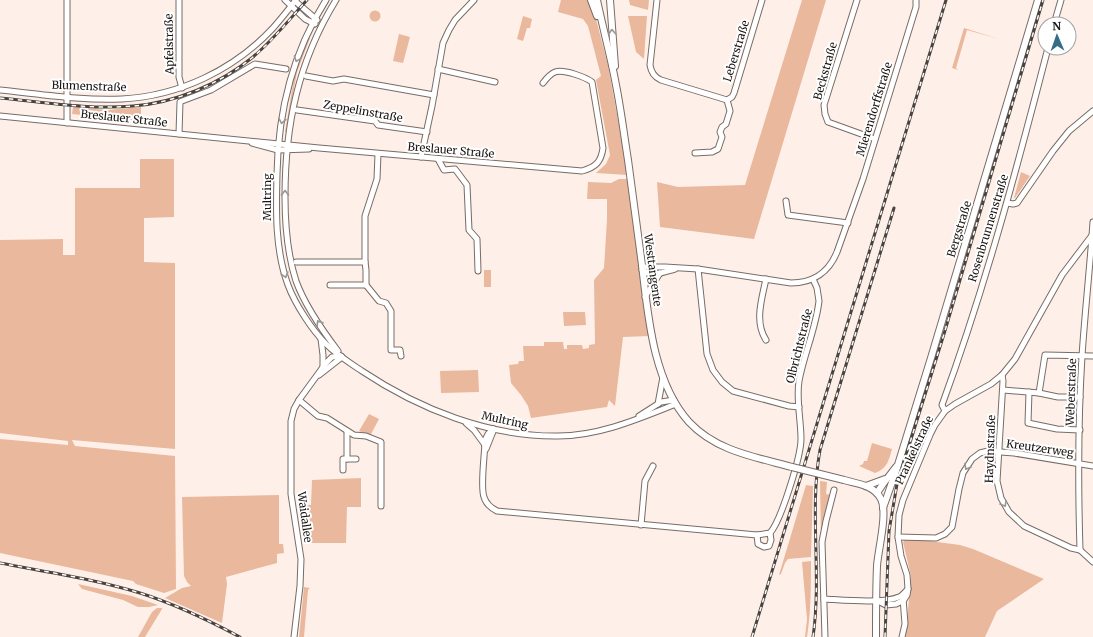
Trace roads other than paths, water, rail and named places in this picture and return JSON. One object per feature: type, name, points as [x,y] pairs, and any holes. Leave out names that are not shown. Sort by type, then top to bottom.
[{"type":"main road","points":[[591,0],[606,40]]},
{"type":"main road","name":"Westtangente","points":[[597,0],[616,85],[628,160],[652,336],[663,377],[675,402],[689,421],[703,435],[717,444],[743,454],[866,486]]},
{"type":"main road","points":[[610,0],[616,85]]},
{"type":"main road","name":"Bergstraße","points":[[876,637],[878,564],[884,508],[1038,0]]},
{"type":"main road","name":"Bergstraße","points":[[877,493],[898,464]]},
{"type":"main road","points":[[866,486],[888,478]]},
{"type":"main road","points":[[877,493],[892,483]]},
{"type":"main road","points":[[866,486],[877,493],[882,500],[884,508]]},
{"type":"street","points":[[67,0],[67,123]]},
{"type":"street","name":"Apfelstraße","points":[[178,0],[179,77],[182,88]]},
{"type":"street","points":[[285,0],[294,2],[315,18]]},
{"type":"street","name":"Multring","points":[[326,0],[315,18],[317,23],[316,37],[298,85],[292,112],[287,148],[285,191],[286,238],[291,263],[297,282],[310,309],[341,356]]},
{"type":"street","name":"Multring","points":[[336,0],[317,23],[293,71],[286,97],[278,144],[278,236],[283,266],[288,286],[304,314],[321,338],[341,356],[384,386],[426,407],[464,421],[494,429],[527,435],[558,436],[584,434],[648,415],[675,402]]},
{"type":"street","points":[[421,157],[443,43],[455,20],[474,0]]},
{"type":"street","points":[[657,0],[650,65],[654,75],[661,80],[727,100],[730,111],[726,124],[722,127],[720,132],[722,137],[718,149],[712,152],[695,153]]},
{"type":"street","name":"Leberstraße","points":[[727,100],[732,97],[734,93],[762,0]]},
{"type":"street","name":"Beckstraße","points":[[857,0],[824,105],[825,114],[828,122],[876,139]]},
{"type":"street","name":"Mierendorffstraße","points":[[642,268],[678,268],[698,270],[791,283],[799,283],[813,279],[824,272],[833,261],[848,223],[876,139],[916,7],[916,0]]},
{"type":"street","points":[[1056,16],[1061,0]]},
{"type":"street","points":[[294,2],[317,23]]},
{"type":"street","name":"Blumenstraße","points":[[0,90],[103,99],[122,99],[159,94],[182,88],[207,77],[232,63],[263,37],[294,2]]},
{"type":"street","name":"Rosenbrunnenstraße","points":[[945,411],[942,405],[963,348],[1007,203],[1046,56]]},
{"type":"street","points":[[179,134],[180,102],[211,90],[255,64],[286,69]]},
{"type":"street","points":[[438,69],[495,82]]},
{"type":"street","name":"Breslauer Straße","points":[[246,141],[259,146],[278,150],[287,148],[319,148],[582,171],[592,168],[602,155],[603,148],[592,82],[586,77],[557,72],[548,77],[543,83]]},
{"type":"street","points":[[306,76],[333,81],[344,78],[434,95]]},
{"type":"street","name":"Zeppelinstraße","points":[[297,110],[375,121],[378,125],[426,132]]},
{"type":"street","points":[[1007,203],[1017,203],[1053,151],[1069,131],[1093,111]]},
{"type":"street","name":"Breslauer Straße","points":[[0,116],[278,144],[287,148]]},
{"type":"street","points":[[378,154],[377,179],[365,216],[364,262],[366,285],[379,301],[386,303],[391,311],[391,350],[400,350],[401,356]]},
{"type":"street","points":[[438,159],[444,170],[455,170],[467,185],[469,230],[477,239],[478,270]]},
{"type":"street","points":[[786,201],[788,215],[848,223]]},
{"type":"street","name":"Weberstraße","points":[[1080,550],[1078,464],[1080,397],[1093,222]]},
{"type":"street","name":"Prankelstraße","points":[[902,598],[908,589],[907,575],[901,556],[898,537],[898,523],[903,500],[930,435],[945,411],[982,390],[1002,375],[1014,360],[1062,275],[1093,235]]},
{"type":"street","points":[[296,262],[364,262]]},
{"type":"street","name":"Mierendorffstraße","points":[[642,268],[648,274],[660,273],[678,268]]},
{"type":"street","points":[[698,270],[707,354],[717,376],[734,391],[789,406],[799,407]]},
{"type":"street","points":[[646,296],[660,273]]},
{"type":"street","points":[[766,279],[760,318],[761,332],[766,340]]},
{"type":"street","name":"Olbrichtstraße","points":[[757,535],[758,544],[764,548],[769,546],[771,543],[770,533],[784,505],[800,455],[801,440],[799,382],[820,301],[813,279]]},
{"type":"street","points":[[330,285],[366,285]]},
{"type":"street","points":[[321,338],[323,355],[322,368]]},
{"type":"street","points":[[1039,393],[1045,355],[1093,356]]},
{"type":"street","name":"Waidallee","points":[[294,637],[300,586],[301,559],[291,494],[291,421],[294,409],[299,400],[322,368],[332,357],[341,356]]},
{"type":"street","name":"Waidallee","points":[[317,376],[341,356]]},
{"type":"street","name":"Haydnstraße","points":[[1002,375],[1003,390],[997,481],[1001,498],[1009,512],[1024,526],[1071,548],[1080,550]]},
{"type":"street","points":[[658,404],[663,377]]},
{"type":"street","points":[[1003,390],[1080,397]]},
{"type":"street","points":[[1029,392],[1028,423],[1057,429],[1080,430]]},
{"type":"street","points":[[299,400],[318,416],[327,418],[347,432],[354,435],[366,436],[381,442],[381,506]]},
{"type":"street","name":"Multring","points":[[632,420],[665,401],[675,402]]},
{"type":"street","points":[[464,421],[474,430],[485,447]]},
{"type":"street","points":[[494,429],[485,447],[483,496],[490,506],[497,511],[757,535],[770,533]]},
{"type":"street","points":[[344,470],[344,459],[347,459],[347,432]]},
{"type":"street","name":"Kreutzerweg","points":[[898,537],[936,538],[945,534],[952,527],[963,473],[972,459],[980,453],[999,452],[1022,454],[1093,466]]},
{"type":"street","points":[[347,459],[356,459]]},
{"type":"street","points":[[640,525],[645,481],[653,466]]},
{"type":"street","points":[[825,637],[822,542],[834,490]]},
{"type":"street","points":[[1080,550],[1093,562]]},
{"type":"street","points":[[824,599],[876,600],[902,598],[905,624],[902,637]]},
{"type":"railway","points":[[0,98],[66,105],[117,107],[149,104],[181,96],[212,84],[240,67],[274,37],[307,0]]},
{"type":"railway","points":[[752,637],[946,0]]},
{"type":"railway","points":[[885,637],[889,531],[897,484],[944,334],[1043,0]]},
{"type":"railway","points":[[813,637],[816,590],[815,520],[817,473],[820,450],[894,208]]},
{"type":"railway","points":[[0,563],[88,580],[140,593],[166,602],[216,624],[240,637]]}]
